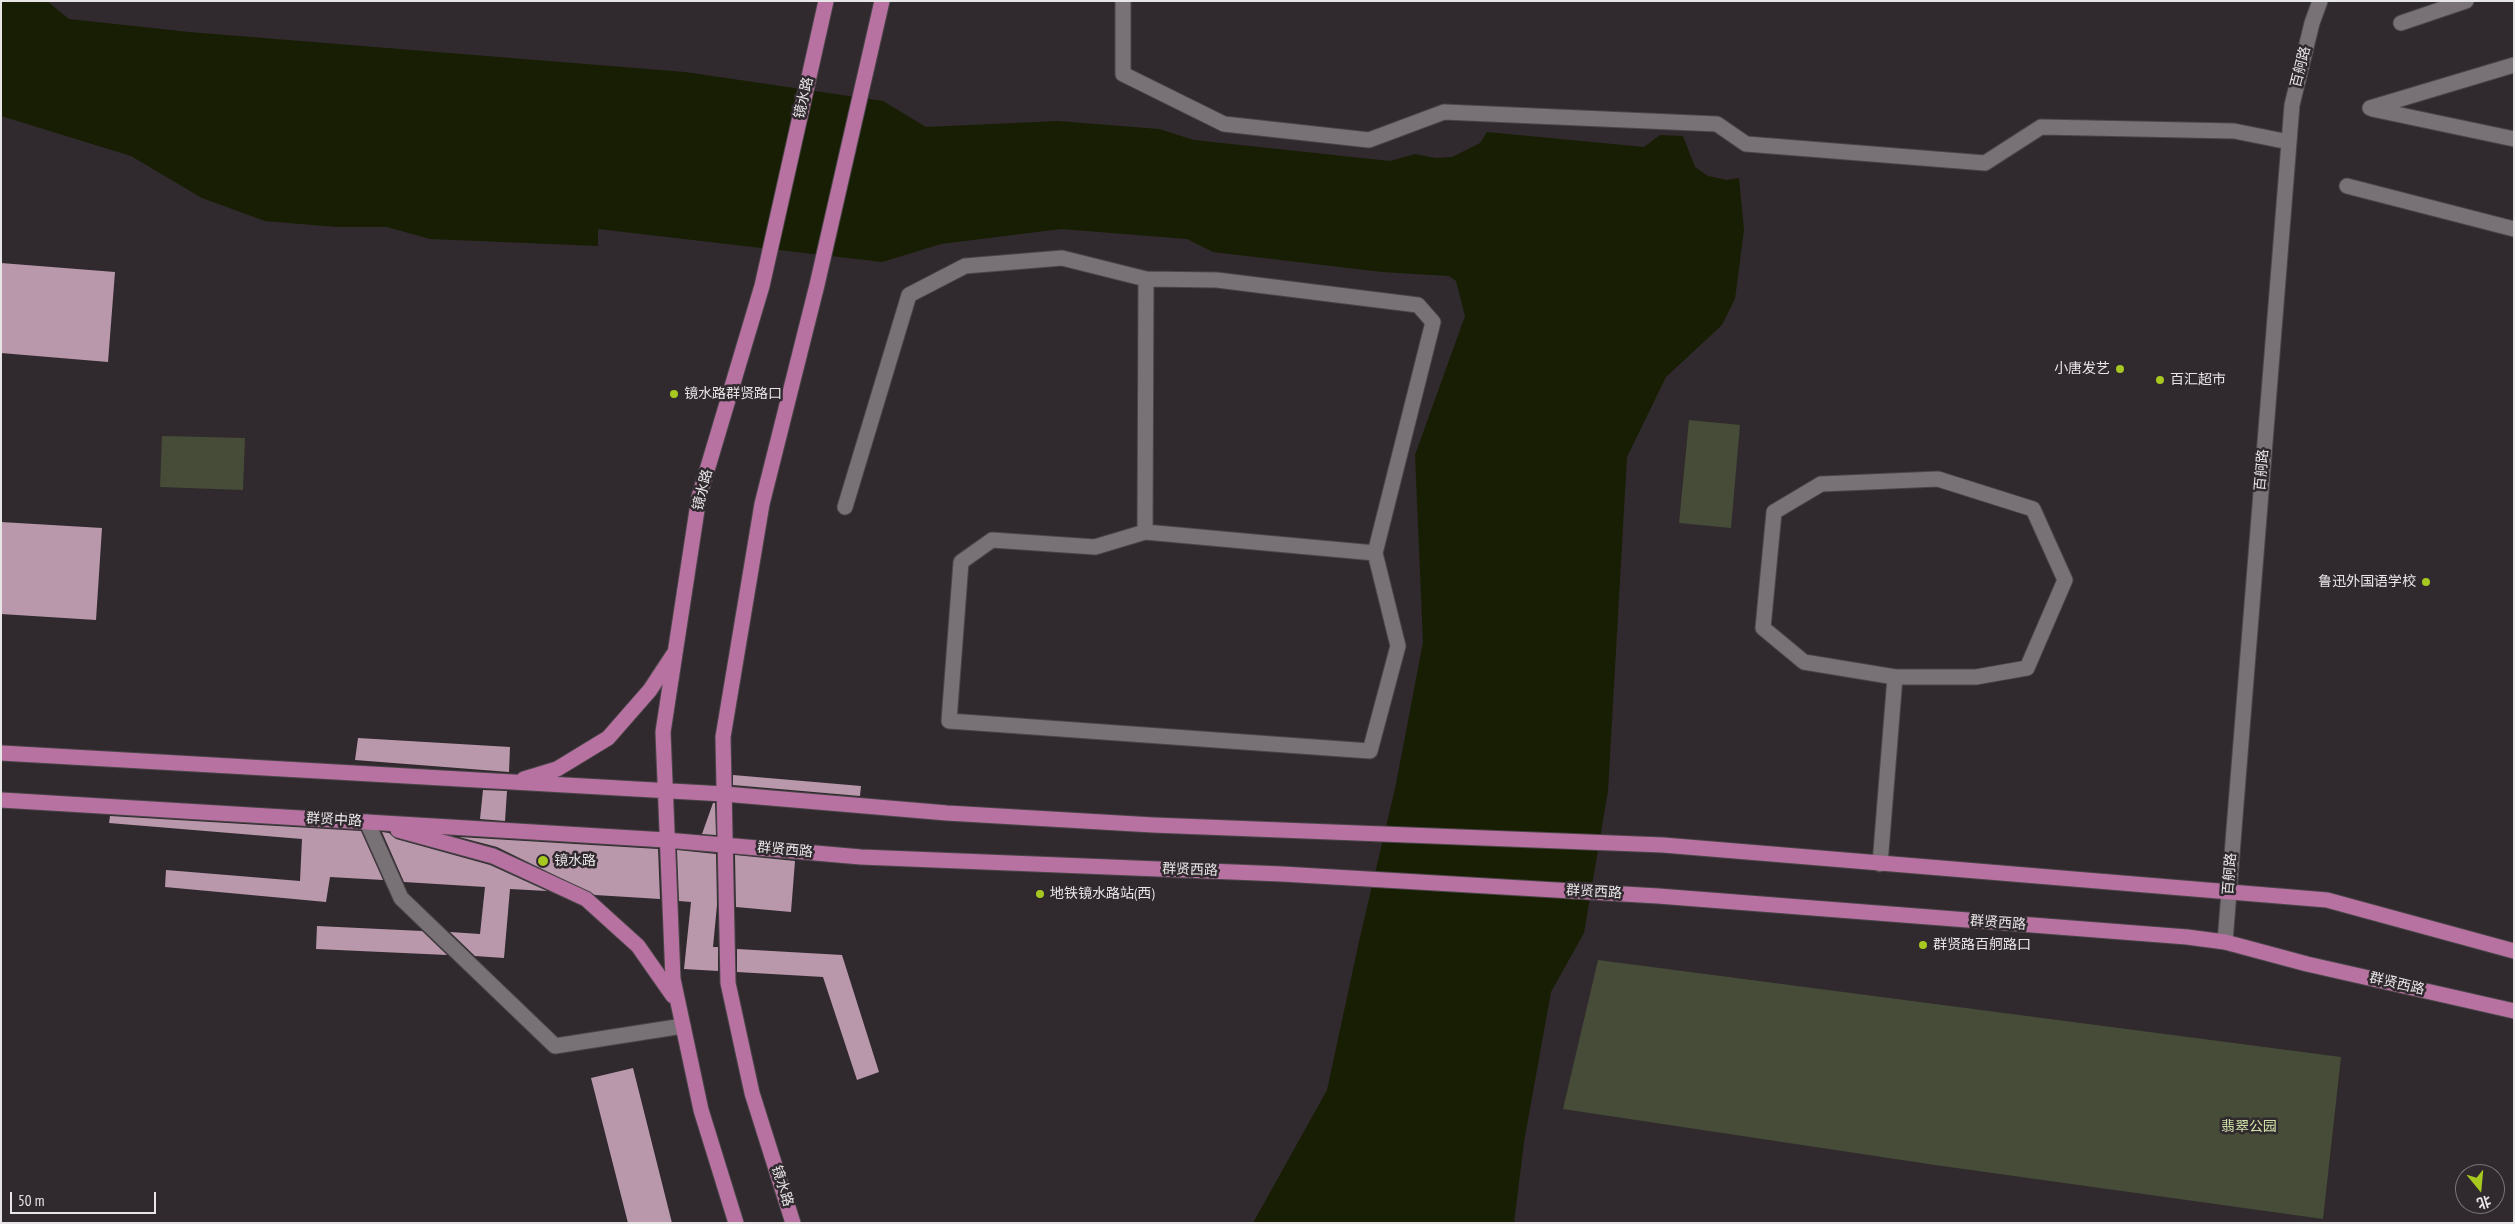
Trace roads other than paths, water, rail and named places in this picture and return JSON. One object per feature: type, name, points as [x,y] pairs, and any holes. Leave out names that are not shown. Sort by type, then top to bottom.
[{"type":"main road","name":"镜水路","points":[[736,1223],[701,1110],[673,979],[663,732],[699,497],[762,286],[826,1]]},
{"type":"main road","name":"镜水路","points":[[793,1223],[752,1093],[728,983],[723,737],[762,504],[817,285],[882,1]]},
{"type":"main road","points":[[514,783],[556,769],[608,738],[650,690],[676,652]]},
{"type":"main road","points":[[1,753],[724,794],[967,814],[1153,826],[1284,829],[1663,845],[2327,900],[2514,951]]},
{"type":"main road","name":"群贤中路","points":[[1,800],[666,840]]},
{"type":"main road","points":[[367,822],[493,856],[586,899],[638,946],[678,1002]]},
{"type":"main road","name":"群贤西路","points":[[666,840],[861,857],[1282,874],[1658,896],[2186,937],[2225,942],[2307,964],[2514,1011]]},
{"type":"street","points":[[1123,1],[1123,74],[1224,124],[1369,140],[1444,112],[1717,124],[1746,144],[1985,163],[2041,127],[2234,131],[2288,142]]},
{"type":"street","name":"百舸路","points":[[2225,942],[2288,142],[2292,105],[2312,22],[2320,1]]},
{"type":"street","points":[[2401,23],[2466,1]]},
{"type":"street","points":[[2514,65],[2370,108],[2514,139]]},
{"type":"street","points":[[2347,186],[2514,229]]},
{"type":"street","points":[[845,507],[909,295],[965,266],[1062,258],[1146,279],[1217,280],[1418,305],[1433,322],[1376,553],[1398,646],[1370,751],[949,721],[961,562],[992,540],[1095,547],[1145,532],[1254,544],[1376,553]]},
{"type":"street","points":[[1145,532],[1146,279]]},
{"type":"street","points":[[1938,479],[2032,509],[2065,580],[2027,668],[1976,677],[1894,677],[1804,662],[1763,628],[1774,512],[1821,484],[1938,479]]},
{"type":"street","points":[[1880,864],[1894,677]]},
{"type":"street","points":[[367,822],[401,898],[555,1046],[683,1026]]},
{"type":"place","name":"小唐发艺","points":[[2120,369]]},
{"type":"place","name":"百汇超市","points":[[2160,380]]},
{"type":"place","name":"镜水路群贤路口","points":[[674,394]]},
{"type":"place","name":"鲁迅外国语学校","points":[[2426,582]]},
{"type":"place","name":"镜水路","points":[[543,861]]},
{"type":"place","name":"地铁镜水路站(西)","points":[[1040,894]]},
{"type":"place","name":"群贤路百舸路口","points":[[1923,945]]},
{"type":"park label","name":"翡翠公园","points":[[2249,1127]]}]
